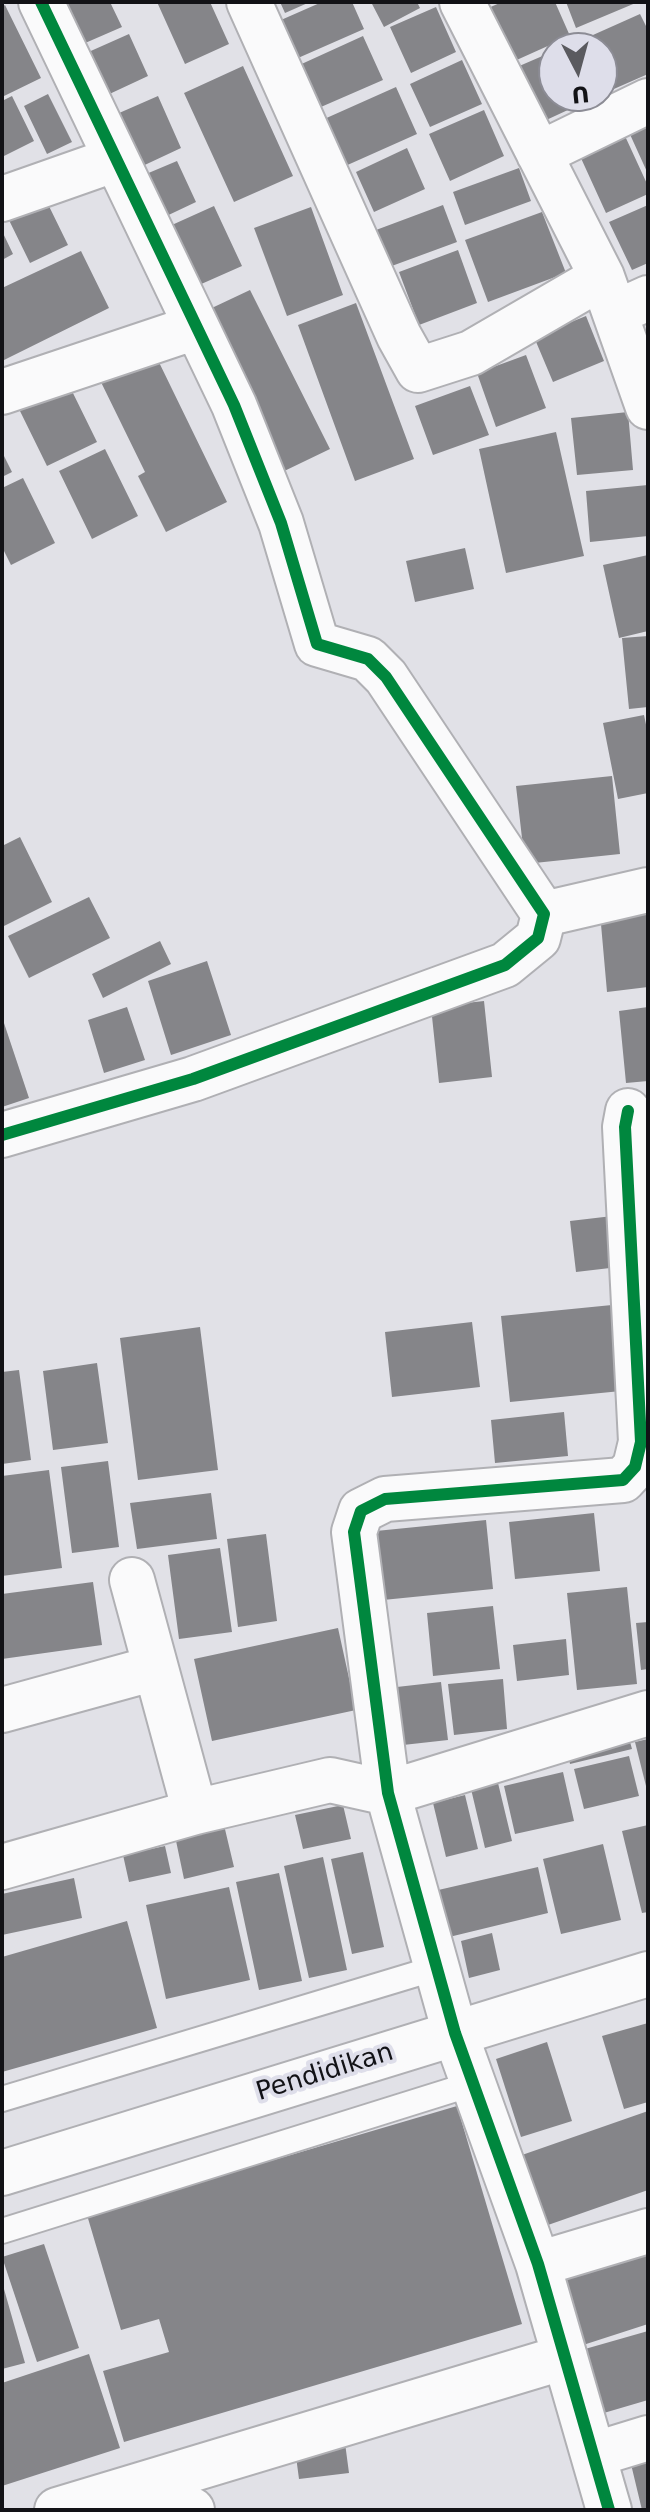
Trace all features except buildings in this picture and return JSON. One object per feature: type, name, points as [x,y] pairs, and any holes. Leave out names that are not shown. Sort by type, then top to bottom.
[{"type":"street","points":[[2,1135],[193,1079],[505,965],[538,938],[544,914],[386,677],[368,659],[317,644],[281,523],[234,405],[41,2]]},
{"type":"street","points":[[249,2],[399,336],[418,370],[621,296]]},
{"type":"street","points":[[462,2],[539,154],[621,296],[648,407]]},
{"type":"street","points":[[539,154],[648,101]]},
{"type":"street","points":[[2,199],[116,159]]},
{"type":"street","points":[[2,392],[196,327]]},
{"type":"street","points":[[544,914],[648,890]]},
{"type":"street","points":[[609,2510],[596,2454],[538,2264],[455,2033],[388,1793],[354,1532],[361,1511],[385,1499],[623,1480],[635,1467],[641,1442],[625,1127],[628,1111]]},
{"type":"street","points":[[132,1580],[195,1812]]},
{"type":"street","points":[[2,1710],[155,1668]]},
{"type":"street","points":[[2,1867],[195,1812],[330,1780],[388,1793],[648,1713]]},
{"type":"street","name":"Pendidikan","points":[[2,2173],[648,1974]]},
{"type":"street","points":[[538,2264],[648,2231]]},
{"type":"street","points":[[75,2505],[565,2357]]},
{"type":"street","points":[[596,2454],[648,2438]]},
{"type":"street","points":[[75,2505],[192,2510]]},
{"type":"lane","points":[[2,2099],[436,1968]]},
{"type":"lane","points":[[2,2231],[475,2083]]},
{"type":"cycle path","points":[[2,1135],[193,1079],[505,965],[538,938],[544,914],[386,677],[368,659],[317,644],[281,523],[234,405],[41,2]]},
{"type":"cycle path","points":[[609,2510],[538,2264],[455,2033],[388,1793],[354,1532],[361,1511],[385,1499],[623,1480],[635,1467],[641,1442],[625,1127],[628,1111]]}]
